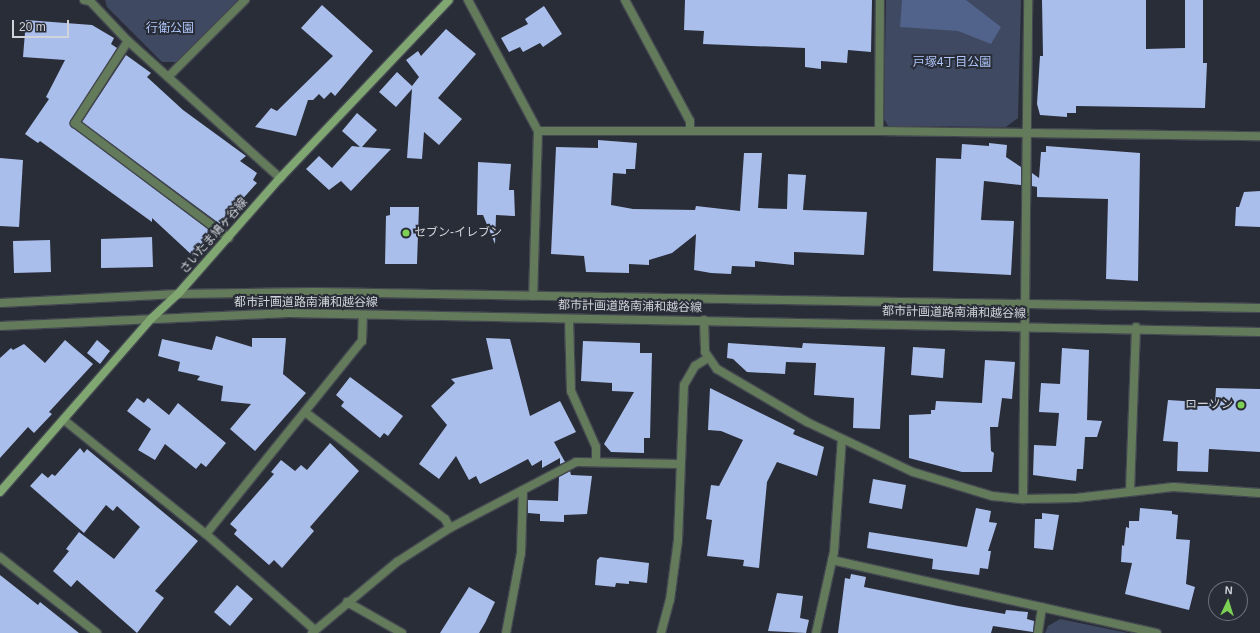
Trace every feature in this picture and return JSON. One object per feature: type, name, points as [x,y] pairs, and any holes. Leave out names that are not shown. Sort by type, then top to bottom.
[{"type":"main road","name":"さいたま鳩ヶ谷線","points":[[0,492],[152,318],[178,294],[229,238],[280,178],[449,0]]},
{"type":"street","points":[[84,0],[91,0],[128,41],[280,178]]},
{"type":"street","points":[[168,77],[245,0]]},
{"type":"street","points":[[468,0],[538,131],[533,296]]},
{"type":"street","points":[[625,0],[690,121],[690,130]]},
{"type":"street","points":[[879,131],[880,0]]},
{"type":"street","points":[[1023,499],[1028,133],[1028,0]]},
{"type":"street","points":[[128,41],[75,123],[229,238]]},
{"type":"street","points":[[538,131],[879,131],[1260,136]]},
{"type":"street","name":"都市計画道路南浦和越谷線","points":[[0,303],[178,294],[314,292],[1260,308]]},
{"type":"street","points":[[206,534],[362,340],[363,315]]},
{"type":"street","name":"都市計画道路南浦和越谷線","points":[[0,326],[152,318],[363,315],[1136,327],[1260,332]]},
{"type":"street","points":[[569,319],[571,390],[596,447],[596,462]]},
{"type":"street","points":[[704,320],[708,358],[717,369],[842,438],[913,472],[992,496],[1023,499],[1076,498],[1130,491],[1173,488],[1260,493]]},
{"type":"street","points":[[1130,491],[1136,327]]},
{"type":"street","points":[[661,633],[670,600],[678,540],[679,464],[684,385],[695,366],[708,358]]},
{"type":"street","points":[[305,412],[445,519],[450,528]]},
{"type":"street","points":[[64,420],[206,534],[313,632],[347,602],[397,562],[450,528],[576,462],[679,464]]},
{"type":"street","points":[[816,633],[832,560],[842,438]]},
{"type":"street","points":[[506,633],[521,553],[523,490]]},
{"type":"street","points":[[0,557],[97,633]]},
{"type":"street","points":[[832,560],[1157,633]]},
{"type":"street","points":[[347,602],[402,633]]},
{"type":"street","points":[[1038,633],[1042,607]]},
{"type":"path","points":[[165,26],[169,29]]},
{"type":"green space","name":"行衛公園","points":[[105,0],[239,0],[180,62],[162,62],[107,7]]},
{"type":"green space","name":"戸塚4丁目公園","points":[[886,0],[1021,0],[1018,118],[1006,127],[888,126],[884,119]]},
{"type":"green space","points":[[1060,619],[1128,633],[1045,633],[1048,626]]},
{"type":"shaded area","points":[[902,0],[966,0],[1001,27],[991,44],[958,31],[900,27]]},
{"type":"building","points":[[685,0],[872,0],[871,52],[848,50],[847,63],[821,61],[821,69],[805,67],[805,48],[703,44],[704,31],[684,30]]},
{"type":"building","points":[[1042,0],[1146,0],[1146,49],[1185,48],[1185,0],[1203,0],[1203,63],[1207,63],[1205,108],[1076,106],[1076,113],[1067,113],[1067,117],[1040,115],[1037,104],[1040,56],[1043,56]]},
{"type":"building","points":[[322,5],[373,51],[335,96],[331,92],[324,99],[319,94],[313,100],[308,100],[296,136],[255,127],[271,108],[277,111],[333,56],[301,28]]},
{"type":"building","points":[[544,6],[562,34],[543,47],[540,43],[523,52],[520,47],[509,52],[501,38],[528,24],[525,19]]},
{"type":"building","points":[[26,20],[92,25],[114,38],[111,44],[117,48],[70,125],[213,233],[193,256],[152,218],[152,222],[40,141],[38,143],[25,134],[49,99],[46,97],[65,60],[23,57]]},
{"type":"building","points":[[446,29],[476,54],[438,98],[462,119],[439,145],[424,132],[422,159],[407,158],[412,89],[396,107],[379,92],[397,72],[412,86],[419,77],[406,60],[418,51],[421,56]]},
{"type":"building","points":[[126,55],[151,73],[147,77],[183,110],[246,156],[240,161],[257,173],[253,180],[257,183],[220,224],[82,122]]},
{"type":"building","points":[[357,113],[377,130],[362,147],[391,149],[351,191],[341,181],[329,190],[306,169],[319,156],[332,168],[352,146],[360,147],[342,131]]},
{"type":"building","points":[[598,140],[637,143],[635,169],[626,169],[626,174],[613,173],[611,205],[633,209],[695,210],[696,206],[740,211],[744,153],[762,153],[758,208],[787,209],[788,174],[806,175],[803,210],[867,212],[864,255],[794,252],[794,265],[755,261],[755,267],[732,266],[731,274],[711,273],[694,270],[696,234],[672,253],[649,260],[649,265],[629,264],[629,273],[586,272],[584,256],[551,254],[556,147],[598,148]]},
{"type":"building","points":[[989,143],[1007,145],[1006,157],[1021,167],[1021,185],[984,181],[981,220],[1014,221],[1011,275],[933,271],[936,158],[961,159],[962,144],[989,146]]},
{"type":"building","points":[[1046,146],[1140,153],[1138,281],[1106,279],[1108,199],[1037,197],[1037,187],[1032,186],[1032,173],[1039,178],[1041,152],[1046,152]]},
{"type":"building","points":[[0,158],[23,160],[19,227],[0,226]]},
{"type":"building","points":[[478,162],[511,164],[509,190],[514,190],[515,216],[496,215],[495,244],[483,215],[477,215]]},
{"type":"building","points":[[1260,191],[1260,227],[1235,226],[1236,207],[1239,207],[1244,192]]},
{"type":"building","points":[[390,207],[419,207],[417,264],[385,264],[386,216],[390,215]]},
{"type":"building","points":[[152,237],[153,267],[101,268],[101,239]]},
{"type":"building","points":[[50,240],[51,272],[14,273],[13,241]]},
{"type":"building","points":[[216,336],[252,347],[252,338],[286,338],[283,374],[306,393],[255,451],[230,429],[251,404],[221,401],[223,386],[197,380],[200,376],[178,371],[180,362],[158,356],[162,339],[212,350]]},
{"type":"building","points":[[486,338],[510,339],[530,416],[560,401],[576,432],[554,442],[565,462],[560,464],[560,458],[542,468],[542,460],[532,466],[528,459],[480,484],[476,476],[469,480],[456,456],[439,479],[419,464],[447,425],[431,406],[455,383],[451,379],[493,369]]},
{"type":"building","points":[[65,340],[93,364],[49,412],[52,414],[34,433],[28,427],[0,458],[0,358],[11,348],[13,350],[24,344],[45,363]]},
{"type":"building","points":[[97,340],[110,351],[100,364],[87,353]]},
{"type":"building","points":[[583,341],[640,343],[640,353],[652,353],[650,438],[644,438],[644,453],[611,452],[604,444],[634,392],[612,391],[612,383],[581,381]]},
{"type":"building","points":[[728,343],[802,348],[803,343],[885,347],[880,429],[853,428],[854,398],[814,395],[816,363],[786,362],[785,374],[747,372],[733,359],[727,358]]},
{"type":"building","points":[[913,347],[945,349],[943,378],[911,375]]},
{"type":"building","points":[[1062,348],[1089,350],[1087,420],[1102,421],[1097,437],[1085,437],[1083,469],[1077,469],[1076,481],[1033,475],[1034,445],[1056,446],[1059,413],[1039,412],[1041,383],[1060,384]]},
{"type":"building","points":[[985,360],[1015,362],[1012,399],[1002,398],[998,427],[990,427],[991,451],[994,453],[992,472],[962,472],[909,458],[909,415],[931,414],[931,410],[935,410],[936,401],[982,403]]},
{"type":"building","points":[[350,377],[403,416],[388,436],[384,433],[380,438],[341,406],[344,402],[336,395]]},
{"type":"building","points":[[710,388],[795,430],[793,434],[824,447],[817,476],[777,462],[767,482],[759,568],[743,566],[744,560],[707,556],[712,520],[706,519],[711,485],[719,486],[743,440],[721,431],[708,430]]},
{"type":"building","points":[[1216,388],[1260,389],[1260,452],[1209,449],[1208,472],[1177,471],[1178,442],[1163,441],[1168,400],[1215,403]]},
{"type":"building","points":[[137,398],[144,403],[148,398],[169,415],[178,403],[226,443],[206,467],[201,463],[196,469],[165,444],[155,460],[138,450],[151,429],[127,411]]},
{"type":"building","points":[[330,443],[359,471],[310,527],[314,531],[282,568],[274,560],[269,565],[234,534],[237,530],[230,524],[274,474],[271,472],[281,460],[295,471],[301,465],[307,470]]},
{"type":"building","points":[[80,448],[84,453],[87,449],[198,541],[155,591],[164,598],[137,633],[77,580],[71,587],[53,571],[69,551],[66,549],[79,532],[114,559],[140,527],[117,506],[113,511],[106,505],[84,533],[30,486],[42,473],[48,478],[52,474],[55,476]]},
{"type":"building","points":[[570,471],[571,475],[592,476],[587,514],[564,515],[564,522],[540,521],[540,514],[528,513],[528,500],[558,501],[559,477]]},
{"type":"building","points":[[873,479],[906,485],[902,509],[869,503]]},
{"type":"building","points":[[976,508],[991,511],[989,522],[997,523],[988,551],[991,551],[988,569],[980,568],[979,575],[932,569],[933,559],[867,548],[869,532],[967,547]]},
{"type":"building","points":[[1140,508],[1172,511],[1172,514],[1178,515],[1176,539],[1190,540],[1186,584],[1195,587],[1189,610],[1125,594],[1132,563],[1121,562],[1122,545],[1124,546],[1126,527],[1129,528],[1129,521],[1139,521]]},
{"type":"building","points":[[1042,513],[1059,515],[1053,550],[1034,548],[1035,519],[1042,519]]},
{"type":"building","points":[[600,557],[649,563],[647,583],[629,581],[629,584],[616,583],[615,587],[595,585],[597,560]]},
{"type":"building","points":[[851,574],[866,577],[864,587],[1005,614],[1006,610],[1028,612],[1027,619],[1034,621],[1033,632],[993,626],[991,633],[838,633],[845,578],[850,579]]},
{"type":"building","points":[[0,575],[38,605],[40,602],[79,633],[0,633]]},
{"type":"building","points":[[237,585],[253,599],[230,626],[214,612]]},
{"type":"building","points":[[469,587],[495,602],[479,633],[440,633]]},
{"type":"building","points":[[777,593],[803,596],[800,618],[809,620],[806,633],[768,631]]},
{"type":"place","name":"セブン-イレブン","points":[[406,233]]},
{"type":"place","name":"ローソン","points":[[1241,405]]}]
